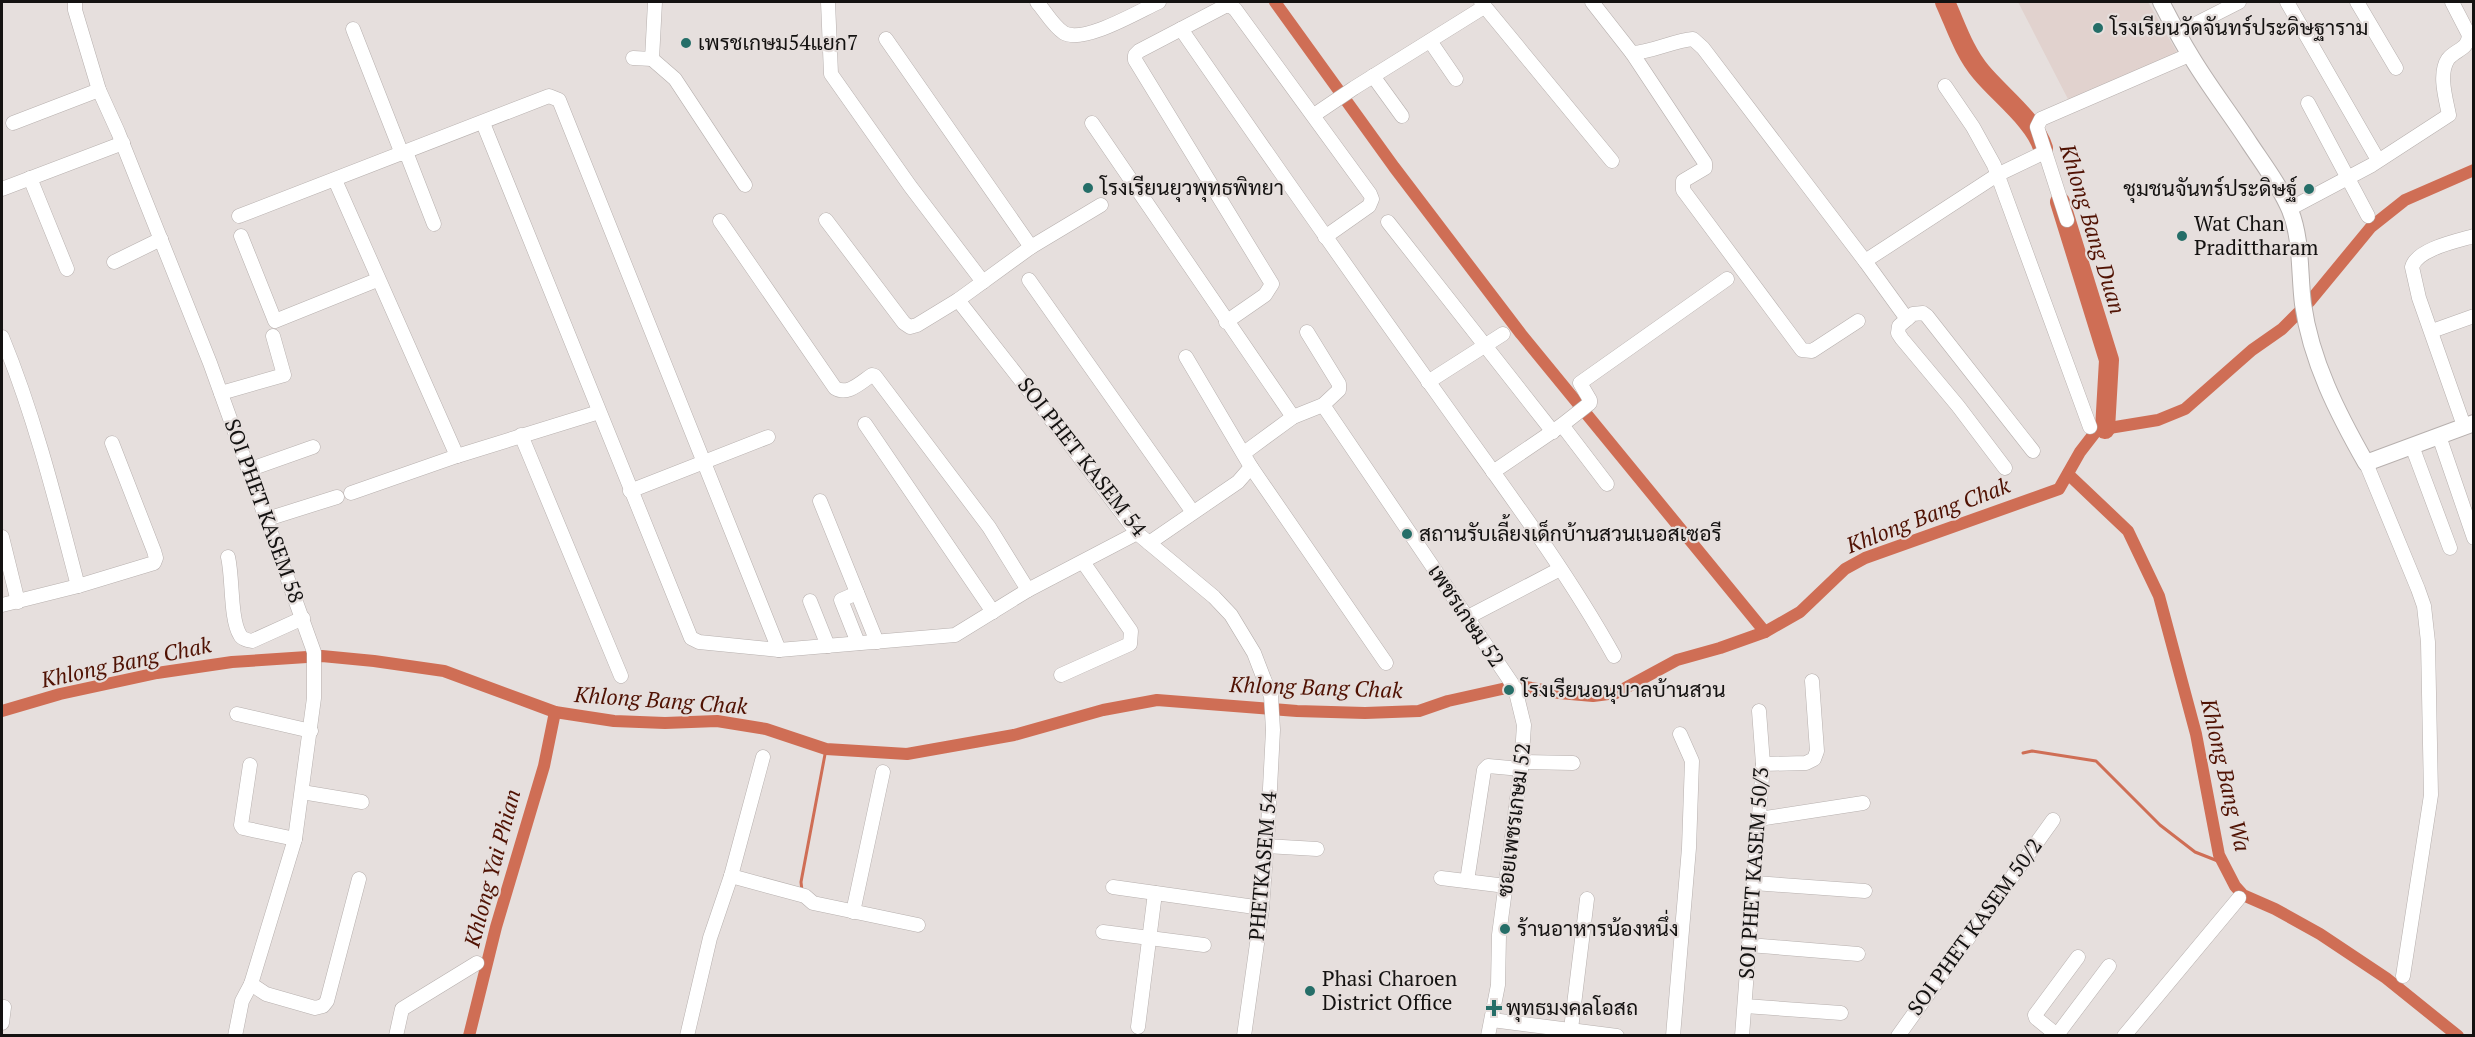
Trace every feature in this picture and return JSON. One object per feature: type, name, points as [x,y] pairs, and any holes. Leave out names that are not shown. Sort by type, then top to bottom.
[{"type":"street","name":"SOI PHET KASEM 58","points":[[75,2],[75,10],[99,90],[123,143],[221,393],[315,652],[316,676],[311,730],[295,839],[251,984],[242,1001],[235,1035]]},
{"type":"street","points":[[652,59],[655,2]]},
{"type":"street","points":[[828,2],[831,74],[910,186],[983,282]]},
{"type":"street","points":[[1037,2],[1058,28],[1065,33],[1078,36],[1107,26],[1159,2]]},
{"type":"street","points":[[1592,2],[1632,53],[1705,163],[1705,168],[1683,181],[1683,190],[1802,350],[1812,351],[1858,321]]},
{"type":"street","points":[[2161,2],[2189,55],[2230,112],[2280,190],[2289,209],[2297,235],[2303,305],[2313,348],[2324,381],[2347,430],[2366,463],[2424,606],[2428,642],[2431,795],[2403,976]]},
{"type":"street","points":[[2178,33],[2239,2]]},
{"type":"street","points":[[2287,2],[2378,160]]},
{"type":"street","points":[[2357,2],[2396,68]]},
{"type":"street","points":[[2289,209],[2348,178],[2449,115],[2444,98],[2446,66],[2450,57],[2466,45],[2469,35],[2452,2]]},
{"type":"street","points":[[1314,115],[1430,41],[1482,4],[1612,161]]},
{"type":"street","points":[[1226,322],[1265,295],[1272,284],[1135,60],[1135,55],[1139,51],[1225,6],[1230,6],[1314,115],[1372,199],[1368,206],[1326,237]]},
{"type":"street","points":[[1181,28],[1560,569],[1589,612],[1614,656]]},
{"type":"street","points":[[353,29],[434,224]]},
{"type":"street","points":[[886,39],[1031,247]]},
{"type":"street","points":[[1632,53],[1644,53],[1683,40],[1693,39],[1698,43],[1907,319]]},
{"type":"street","points":[[1430,41],[1456,79]]},
{"type":"street","points":[[2067,220],[2038,155],[2037,127],[2041,119],[2189,55]]},
{"type":"street","points":[[633,58],[652,59],[675,79],[745,185]]},
{"type":"street","points":[[1373,76],[1402,116]]},
{"type":"street","points":[[1945,86],[1973,127],[1997,175],[2090,427]]},
{"type":"street","points":[[13,123],[99,90]]},
{"type":"street","points":[[239,216],[549,96],[559,100],[705,460],[779,650]]},
{"type":"street","points":[[2308,103],[2368,216]]},
{"type":"street","points":[[483,123],[630,491],[692,638],[699,642],[779,650],[955,635],[1028,590],[1137,533]]},
{"type":"street","points":[[1092,123],[1293,417]]},
{"type":"street","points":[[2,189],[123,143]]},
{"type":"street","points":[[1865,261],[1997,175],[2038,155]]},
{"type":"street","points":[[30,178],[67,269]]},
{"type":"street","points":[[334,180],[456,456]]},
{"type":"street","points":[[826,220],[910,327],[958,300],[1031,247],[1101,205]]},
{"type":"street","points":[[720,221],[835,388],[848,391],[872,375],[875,376],[988,527],[1028,590]]},
{"type":"street","points":[[1388,222],[1484,346],[1607,484]]},
{"type":"street","points":[[241,236],[275,321],[377,280]]},
{"type":"street","points":[[114,262],[161,239]]},
{"type":"street","points":[[2366,463],[2471,426],[2412,275],[2414,262],[2433,249],[2473,240]]},
{"type":"street","points":[[1493,472],[1557,429],[1591,402],[1580,383],[1727,279]]},
{"type":"street","points":[[1029,280],[1192,511]]},
{"type":"street","name":"SOI PHET KASEM 54","points":[[958,300],[1137,533],[1214,597],[1231,615],[1254,652],[1271,696]]},
{"type":"street","points":[[2005,468],[1958,406],[1902,339],[1898,330],[1917,312],[1927,316],[2033,451]]},
{"type":"street","points":[[2432,330],[2474,316]]},
{"type":"street","points":[[1244,453],[1293,417],[1323,405],[1339,390],[1339,384],[1306,332]]},
{"type":"street","points":[[1428,382],[1503,334]]},
{"type":"street","points":[[221,393],[284,375],[273,336]]},
{"type":"street","points":[[2,338],[16,372],[41,450],[78,586]]},
{"type":"street","points":[[1185,357],[1251,467],[1386,663]]},
{"type":"street","name":"เพชรเกษม 52","points":[[1323,405],[1508,677],[1515,688],[1522,710]]},
{"type":"street","points":[[267,519],[521,435],[599,412]]},
{"type":"street","points":[[865,424],[993,612]]},
{"type":"street","points":[[521,435],[621,676]]},
{"type":"street","points":[[630,491],[768,436]]},
{"type":"street","points":[[2439,436],[2474,538]]},
{"type":"street","points":[[2,605],[78,586],[154,563],[156,558],[112,443]]},
{"type":"street","points":[[2412,446],[2450,548]]},
{"type":"street","points":[[248,470],[313,447]]},
{"type":"street","points":[[1149,543],[1192,511],[1238,482],[1251,467]]},
{"type":"street","points":[[820,501],[877,642]]},
{"type":"street","points":[[2,537],[18,602]]},
{"type":"street","points":[[228,557],[232,575],[235,618],[240,635],[245,640],[252,641],[303,618]]},
{"type":"street","points":[[1061,675],[1130,644],[1132,637],[1131,631],[1083,562]]},
{"type":"street","points":[[1468,617],[1560,569]]},
{"type":"street","points":[[857,593],[838,594],[858,643]]},
{"type":"street","points":[[810,601],[828,646]]},
{"type":"street","points":[[1763,764],[1806,763],[1814,759],[1817,751],[1812,681]]},
{"type":"street","name":"PHETKASEM 54","points":[[1244,1035],[1262,908],[1267,846],[1273,730],[1271,696]]},
{"type":"street","name":"ซอยเพชรเกษม 52","points":[[1488,1035],[1498,985],[1499,936],[1521,765],[1524,725],[1522,710]]},
{"type":"street","name":"SOI PHET KASEM 50/3","points":[[1742,1035],[1763,764],[1759,711]]},
{"type":"street","points":[[237,714],[311,730]]},
{"type":"street","points":[[1673,1035],[1689,848],[1692,761],[1680,734]]},
{"type":"street","points":[[687,1035],[710,938],[731,876],[763,757]]},
{"type":"street","points":[[1467,881],[1484,770],[1488,766],[1573,763]]},
{"type":"street","points":[[250,765],[241,825],[243,828],[295,839]]},
{"type":"street","points":[[853,912],[883,772]]},
{"type":"street","points":[[302,792],[362,802]]},
{"type":"street","points":[[1758,819],[1863,803]]},
{"type":"street","name":"SOI PHET KASEM 50/2","points":[[1898,1035],[2053,820]]},
{"type":"street","points":[[1267,846],[1317,849]]},
{"type":"street","points":[[731,876],[803,896],[813,903],[918,925]]},
{"type":"street","points":[[1441,878],[1506,886]]},
{"type":"street","points":[[251,984],[266,994],[315,1008],[323,1006],[327,1001],[344,944],[359,879]]},
{"type":"street","points":[[1754,883],[1865,891]]},
{"type":"street","points":[[1113,887],[1262,908]]},
{"type":"street","points":[[1138,1027],[1155,893]]},
{"type":"street","points":[[2124,1035],[2239,898]]},
{"type":"street","points":[[1571,1029],[1587,899]]},
{"type":"street","points":[[1103,932],[1204,945]]},
{"type":"street","points":[[1749,945],[1858,954]]},
{"type":"street","points":[[2078,957],[2035,1015],[2057,1035],[2109,966]]},
{"type":"street","points":[[396,1035],[402,1009],[477,963]]},
{"type":"street","points":[[1745,1006],[1841,1013]]},
{"type":"street","points":[[2,1023],[4,1007]]},
{"type":"street","points":[[1491,1020],[1617,1035]]},
{"type":"shaded area","name":"โรงเรียนวัดจันทร์ประดิษฐาราม","points":[[2018,2],[2148,2],[2178,54],[2070,103]]},
{"type":"waterway","points":[[1275,2],[1394,167],[1521,334],[1765,632]]},
{"type":"waterway","name":"Khlong Bang Duan","points":[[1945,2],[1975,64],[2025,118],[2043,148]]},
{"type":"waterway","name":"Khlong Bang Chak","points":[[2,711],[60,694],[157,673],[232,662],[322,656],[444,671],[555,712],[614,721],[665,723],[717,721],[766,729],[826,749],[907,754],[1014,735],[1103,710],[1157,700],[1297,711],[1365,713],[1419,711],[1448,701],[1502,689],[1526,687],[1593,696],[1616,693],[1677,660],[1765,632],[1800,612],[1845,569],[1865,558],[2059,489],[2080,452],[2097,430],[2158,420],[2185,409],[2252,350],[2282,329],[2310,301],[2371,227],[2405,200],[2474,170]]},
{"type":"waterway","name":"Khlong Bang Duan","points":[[2060,202],[2109,360],[2105,429]]},
{"type":"waterway","name":"Khlong Bang Wa","points":[[2068,474],[2128,531],[2159,596],[2196,734],[2219,855],[2235,886],[2243,895],[2275,909],[2320,934],[2386,978],[2458,1036]]},
{"type":"waterway","name":"Khlong Yai Phian","points":[[469,1036],[496,927],[544,766],[555,712]]},
{"type":"waterway","points":[[802,891],[801,882],[826,749]]},
{"type":"waterway","points":[[2023,753],[2032,751],[2096,761],[2160,825],[2195,852],[2223,863]]},
{"type":"place","name":"โรงเรียนวัดจันทร์ประดิษฐาราม","points":[[2098,28]]},
{"type":"place","name":"เพรชเกษม54แยก7","points":[[686,43]]},
{"type":"place","name":"โรงเรียนยุวพุทธพิทยา","points":[[1088,188]]},
{"type":"place","name":"ชุมชนจันทร์ประดิษฐ์","points":[[2309,189]]},
{"type":"place","name":"Wat Chan Pradittharam","points":[[2182,236]]},
{"type":"place","name":"สถานรับเลี้ยงเด็กบ้านสวนเนอสเซอรี","points":[[1407,534]]},
{"type":"place","name":"โรงเรียนอนุบาลบ้านสวน","points":[[1509,690]]},
{"type":"place","name":"ร้านอาหารน้องหนึ่ง","points":[[1505,929]]},
{"type":"place","name":"Phasi Charoen District Office","points":[[1310,991]]},
{"type":"place","name":"พุทธมงคลโอสถ","points":[[1494,1008]]}]
